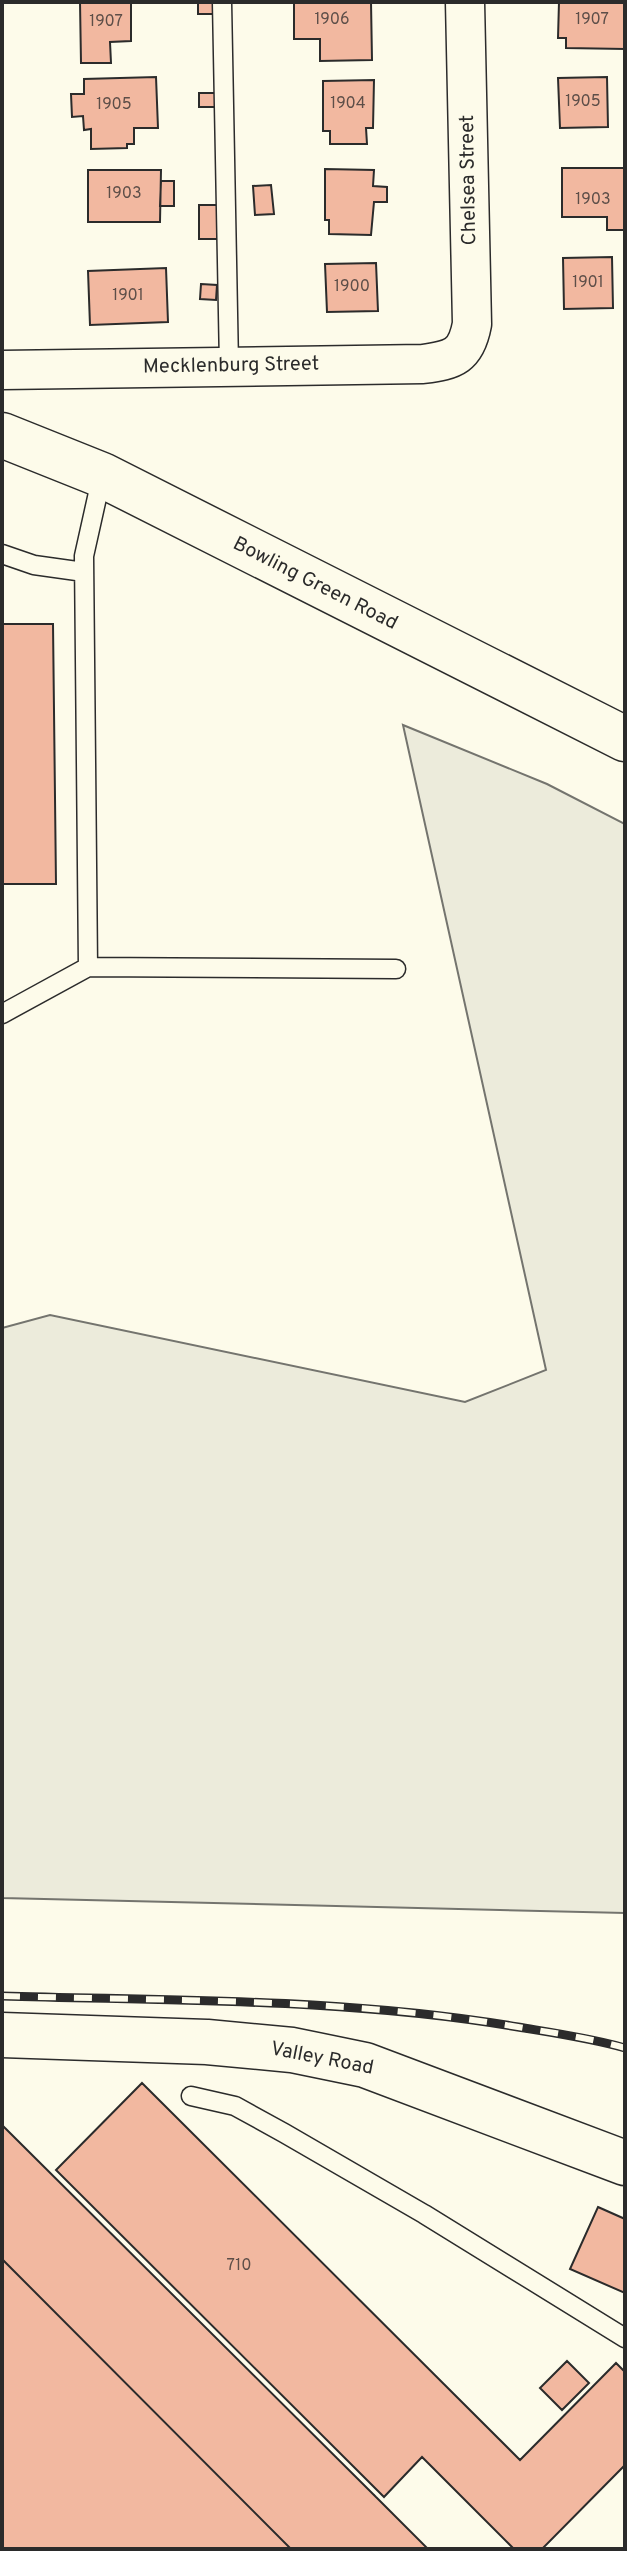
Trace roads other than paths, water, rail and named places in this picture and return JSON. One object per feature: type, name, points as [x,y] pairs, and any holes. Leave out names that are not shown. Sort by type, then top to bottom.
[{"type":"street","name":"Chelsea Street","points":[[459,355],[469,341],[472,324],[465,2]]},
{"type":"street","name":"Mecklenburg Street","points":[[2,370],[423,364],[442,362],[459,355]]},
{"type":"street","name":"Bowling Green Road","points":[[2,435],[102,475],[625,739]]},
{"type":"street","name":"Valley Road","points":[[2,2035],[207,2042],[292,2050],[336,2059],[365,2065],[422,2085],[625,2163]]},
{"type":"lane","points":[[222,2],[229,365]]},
{"type":"lane","points":[[88,967],[84,556],[102,475]]},
{"type":"lane","points":[[2,554],[34,565],[84,572]]},
{"type":"lane","points":[[2,1014],[88,967],[396,969]]},
{"type":"lane","points":[[191,2096],[235,2106],[284,2133],[424,2214],[625,2338]]},
{"type":"railway","points":[[2,1996],[261,2002],[390,2011],[518,2027],[625,2048]]}]
